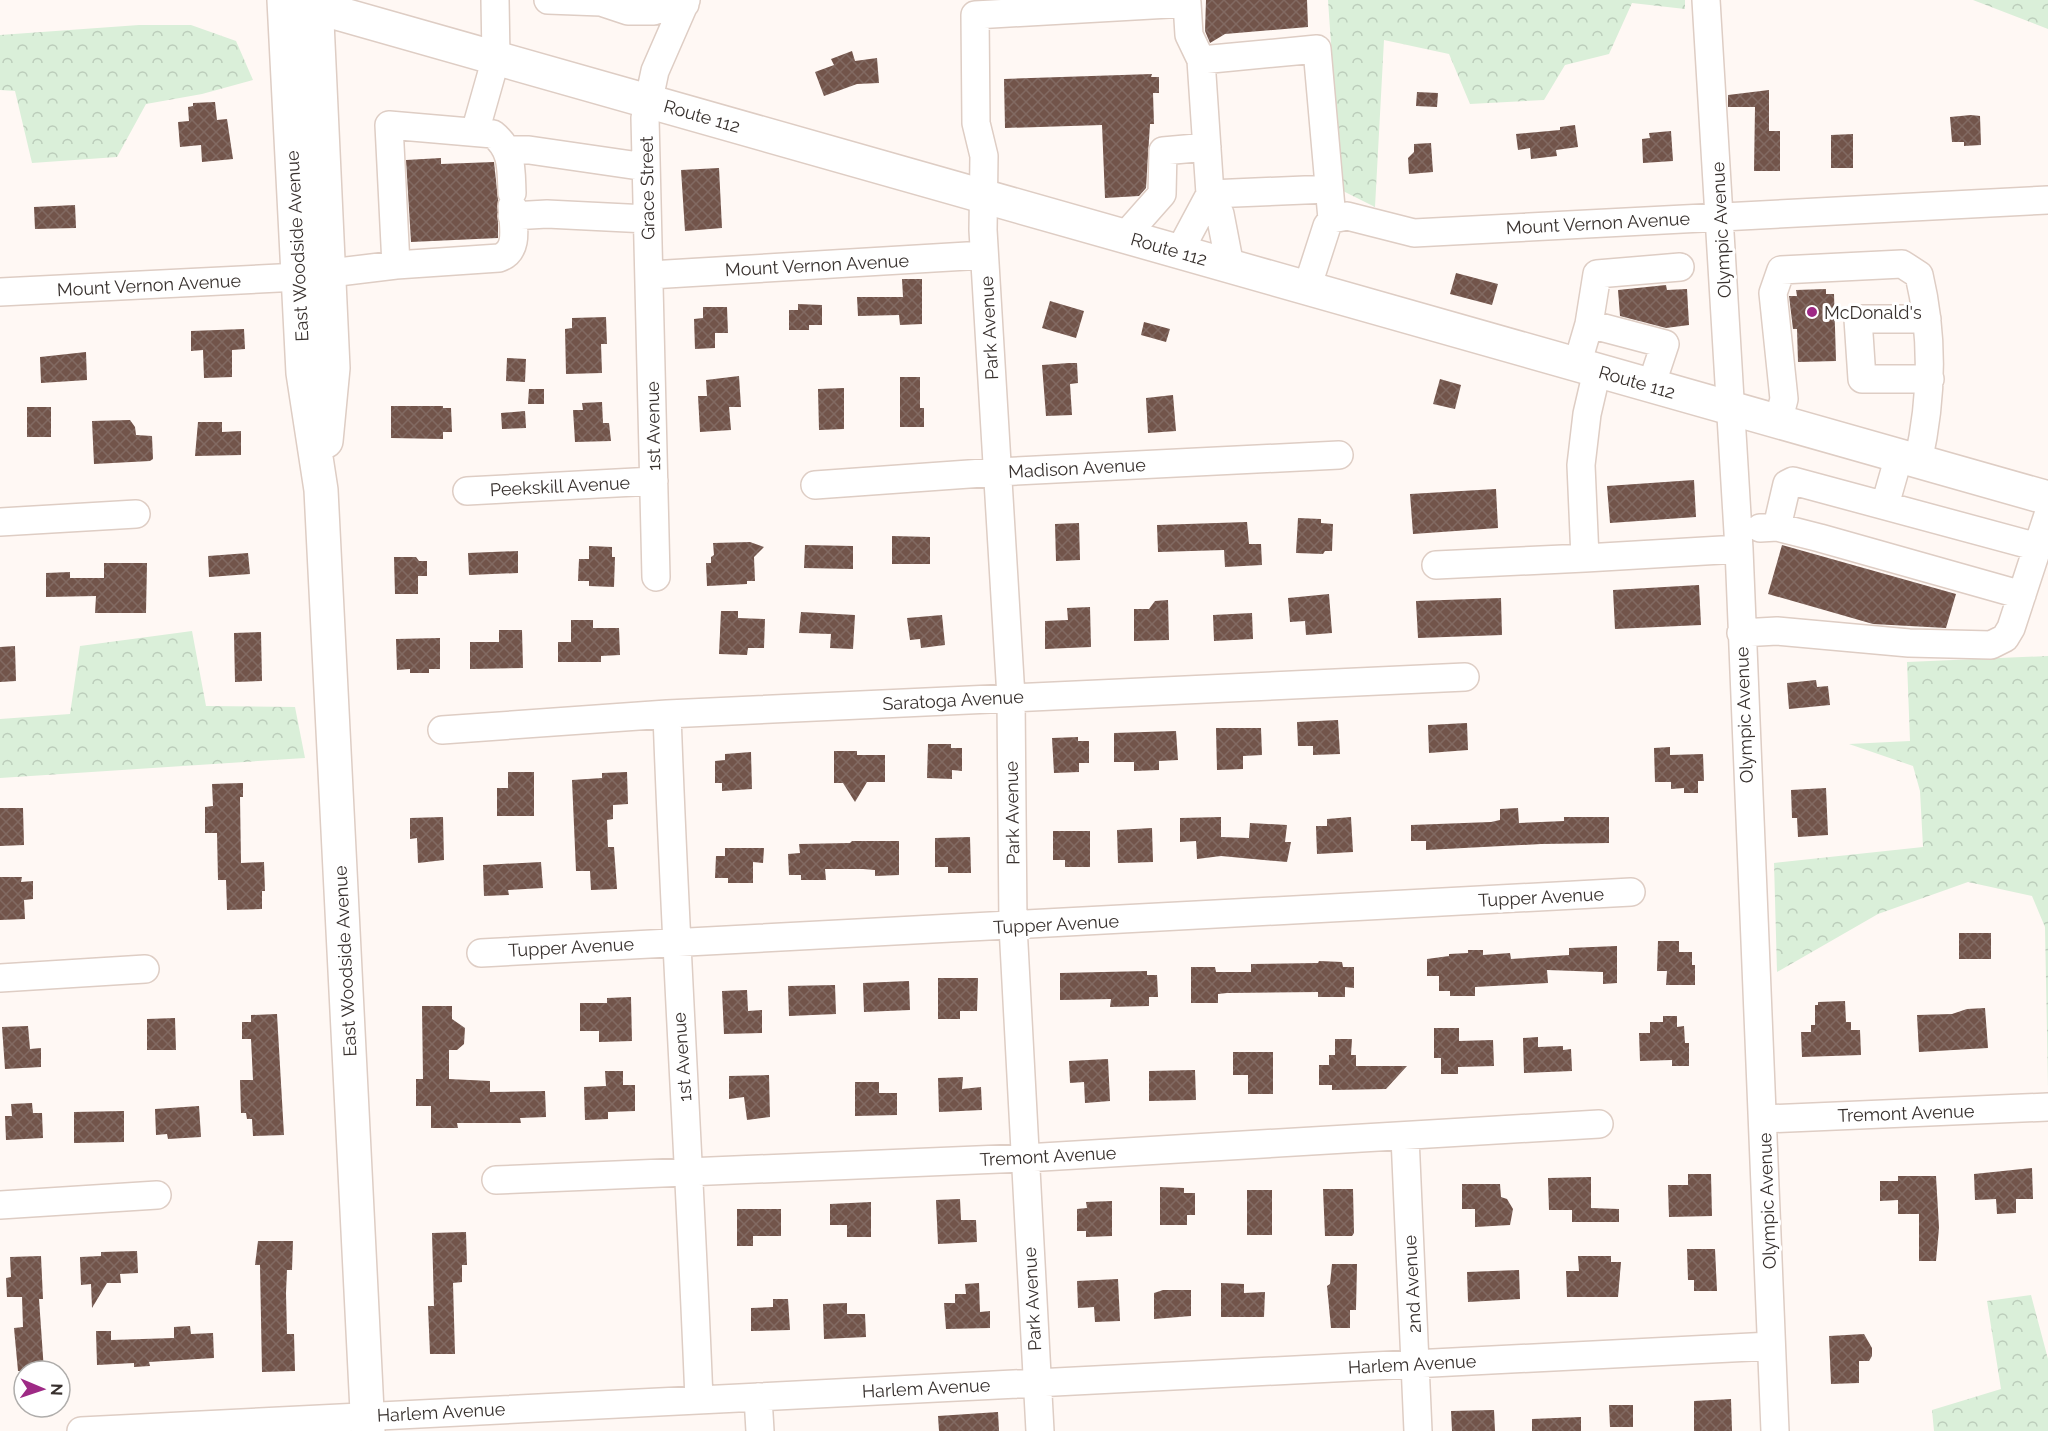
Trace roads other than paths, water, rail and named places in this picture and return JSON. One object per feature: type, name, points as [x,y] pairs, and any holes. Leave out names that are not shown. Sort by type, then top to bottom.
[{"type":"main road","name":"East Woodside Avenue","points":[[284,0],[314,275]]},
{"type":"main road","name":"East Woodside Avenue","points":[[308,2],[314,275],[303,373],[321,490],[368,1423]]},
{"type":"main road","name":"Route 112","points":[[308,2],[496,58],[2048,498]]},
{"type":"street","points":[[475,132],[496,58],[495,0]]},
{"type":"street","points":[[548,0],[603,1],[628,11],[654,11],[677,2]]},
{"type":"street","name":"Olympic Avenue","points":[[1706,0],[1739,538],[1741,633],[1776,1431]]},
{"type":"street","name":"Grace Street","points":[[650,275],[645,167],[648,101],[655,70],[677,2]]},
{"type":"street","name":"Park Avenue","points":[[1040,1431],[1013,927],[1011,697],[984,255],[982,196],[984,156],[976,123],[975,15],[1187,3],[1189,35],[1201,60]]},
{"type":"street","points":[[1230,266],[1220,214],[1210,194],[1201,60],[1317,49],[1332,219],[1327,226],[1307,288]]},
{"type":"street","points":[[396,265],[389,125],[493,134],[508,150],[529,150],[645,167]]},
{"type":"street","points":[[1124,237],[1162,194],[1163,151],[1207,147]]},
{"type":"street","name":"Mount Vernon Avenue","points":[[0,292],[314,275],[396,265],[499,258],[507,255],[513,247],[511,159],[508,150]]},
{"type":"street","points":[[1210,194],[1328,189]]},
{"type":"street","points":[[1179,252],[1210,194]]},
{"type":"street","name":"Mount Vernon Avenue","points":[[1332,219],[1347,216],[1414,233],[2048,200]]},
{"type":"street","points":[[512,205],[547,214],[647,219]]},
{"type":"street","name":"Mount Vernon Avenue","points":[[650,275],[984,255]]},
{"type":"street","points":[[1778,422],[1784,399],[1773,293],[1781,270],[1902,264],[1918,275],[1926,319],[1930,387],[1909,459],[1885,505]]},
{"type":"street","points":[[1585,558],[1581,465],[1587,414],[1589,324],[1597,274],[1680,267]]},
{"type":"street","name":"1st Avenue","points":[[650,275],[656,577]]},
{"type":"street","points":[[1926,319],[1858,319],[1862,379],[1930,387]]},
{"type":"street","points":[[1589,324],[1665,344],[1652,386]]},
{"type":"street","name":"Madison Avenue","points":[[815,485],[997,472],[1339,455]]},
{"type":"street","name":"Peekskill Avenue","points":[[467,491],[654,481]]},
{"type":"street","points":[[1777,527],[1787,484],[1793,481],[1885,505],[2039,561]]},
{"type":"street","points":[[0,522],[136,514]]},
{"type":"street","points":[[1741,633],[1778,631],[1909,643],[1991,645],[2006,638],[2022,595],[2039,561],[2048,514]]},
{"type":"street","points":[[1436,565],[1585,558],[1739,538],[1777,527],[2022,595]]},
{"type":"street","name":"Saratoga Avenue","points":[[442,730],[667,714],[1466,677]]},
{"type":"street","name":"1st Avenue","points":[[667,714],[675,941],[690,1171],[699,1400]]},
{"type":"street","name":"Tupper Avenue","points":[[481,953],[675,941],[1013,927],[1631,892]]},
{"type":"street","points":[[0,978],[145,969]]},
{"type":"street","name":"Tremont Avenue","points":[[1764,1119],[2048,1107]]},
{"type":"street","name":"Tremont Avenue","points":[[496,1180],[1025,1158],[1599,1124]]},
{"type":"street","name":"2nd Avenue","points":[[1405,1137],[1418,1431]]},
{"type":"street","points":[[0,1205],[157,1195]]},
{"type":"street","name":"Harlem Avenue","points":[[81,1431],[368,1423],[699,1400],[1772,1346]]},
{"type":"street","points":[[758,1397],[760,1431]]},
{"type":"place","name":"McDonald's","points":[[1812,312]]}]
